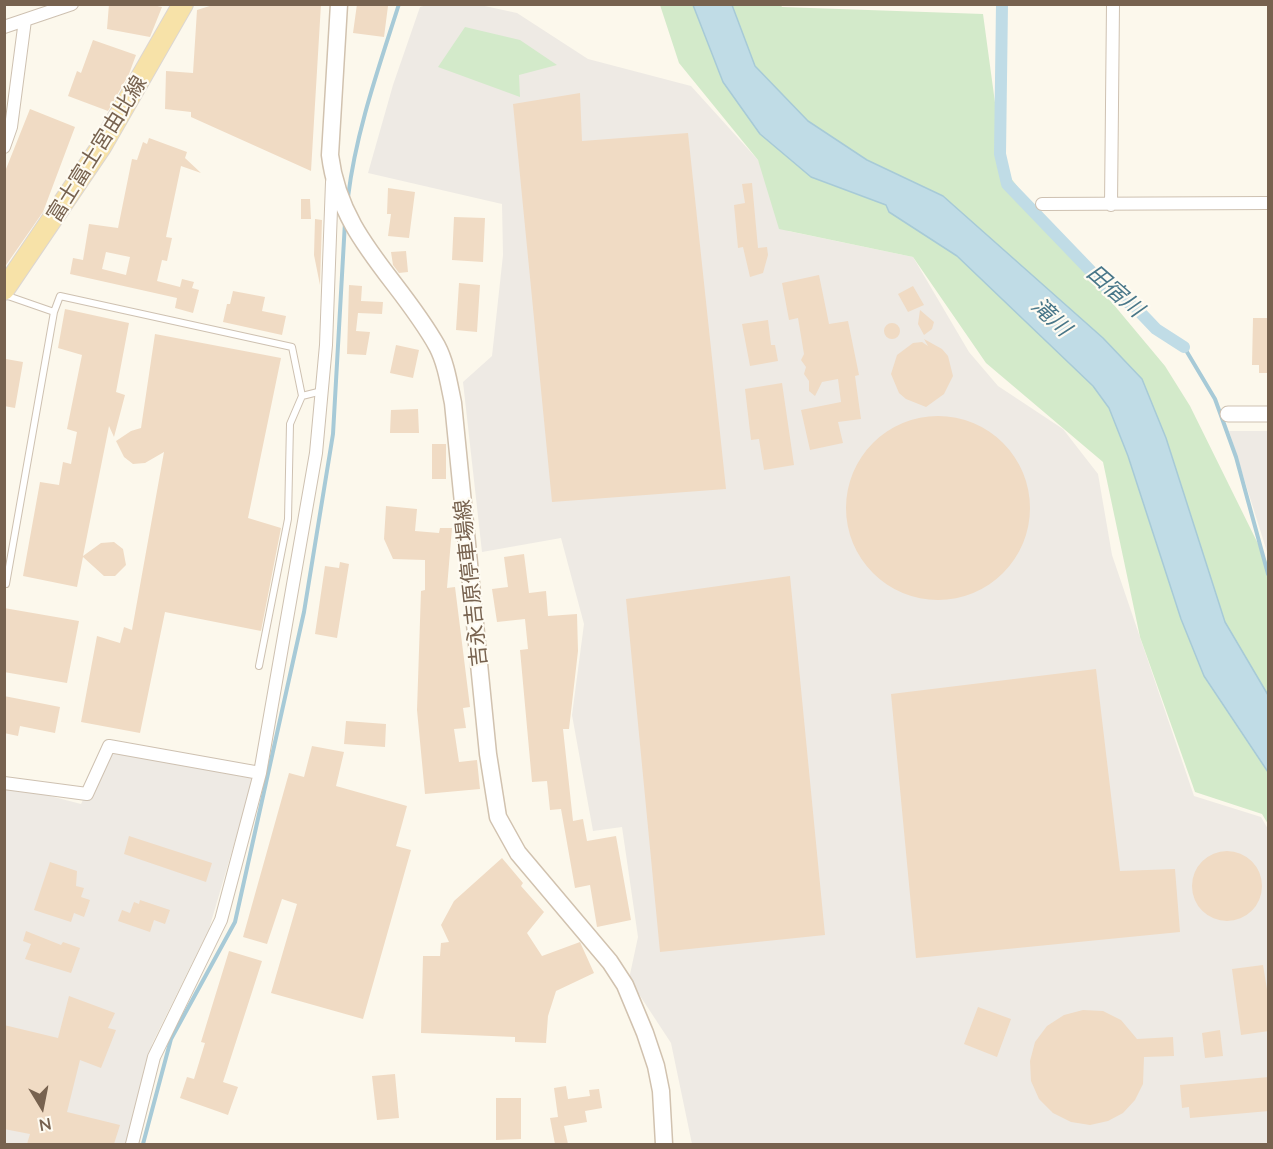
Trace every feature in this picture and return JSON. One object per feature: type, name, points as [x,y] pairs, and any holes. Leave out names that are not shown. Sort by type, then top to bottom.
[{"type":"main road","name":"富士富士宮由比線","points":[[4,290],[101,147],[183,4]]},
{"type":"main road","name":"吉永吉原停車場線","points":[[339,4],[330,155],[333,179],[340,203],[356,232],[437,346],[447,371],[453,403],[488,754],[498,817],[518,853],[610,962],[625,985],[656,1066],[662,1091],[664,1144]]},
{"type":"street","points":[[4,27],[72,4]]},
{"type":"street","points":[[1111,205],[1113,4]]},
{"type":"street","points":[[4,147],[11,127],[25,20]]},
{"type":"street","points":[[132,1144],[154,1057],[221,921],[260,773],[316,453],[322,391],[333,179]]},
{"type":"street","points":[[1042,204],[1269,203]]},
{"type":"street","points":[[1228,414],[1269,414]]},
{"type":"street","points":[[4,783],[87,794],[110,746],[260,773]]},
{"type":"lane","points":[[4,295],[54,312]]},
{"type":"lane","points":[[6,584],[54,312],[60,296],[292,347],[302,396],[290,424],[288,519],[259,666]]},
{"type":"lane","points":[[302,396],[322,391]]},
{"type":"shaded area","points":[[430,4],[480,5],[517,13],[588,59],[691,86],[758,160],[788,231],[913,257],[969,352],[998,386],[1063,429],[1098,474],[1112,555],[1194,796],[1261,817],[1268,829],[1268,1144],[692,1144],[671,1043],[629,979],[638,937],[622,827],[593,831],[572,715],[584,624],[561,538],[482,552],[463,382],[492,356],[503,255],[502,204],[368,173],[393,85],[420,7]]},
{"type":"shaded area","points":[[1229,431],[1268,431],[1268,555]]},
{"type":"shaded area","points":[[109,746],[255,773],[209,929],[152,1044],[126,1144],[5,1144],[4,784],[81,804]]},
{"type":"green space","points":[[780,4],[782,7],[983,14],[1004,169],[1043,220],[1165,366],[1190,406],[1268,564],[1268,824],[1262,814],[1195,792],[1140,637],[1103,462],[986,363],[913,257],[779,229],[758,160],[679,63],[660,5]]},
{"type":"green space","points":[[465,27],[520,40],[557,65],[519,75],[520,97],[438,67]]},
{"type":"water","name":"滝川","points":[[693,5],[732,5],[755,66],[808,121],[867,160],[943,196],[1103,338],[1142,379],[1166,438],[1225,622],[1268,695],[1268,772],[1204,676],[1181,619],[1128,456],[1109,408],[1093,386],[957,256],[889,212],[886,205],[811,177],[760,134],[723,82]]},
{"type":"building","points":[[109,4],[148,4],[162,7],[150,37],[107,29]]},
{"type":"building","points":[[216,4],[321,4],[311,171],[191,117],[191,112],[165,109],[166,71],[193,73],[197,10]]},
{"type":"building","points":[[357,4],[388,6],[384,37],[353,33]]},
{"type":"building","points":[[93,40],[136,55],[129,74],[108,111],[68,96],[77,71],[81,73]]},
{"type":"building","points":[[580,93],[582,141],[688,133],[726,489],[552,502],[513,104]]},
{"type":"building","points":[[30,109],[75,127],[43,212],[4,268],[4,174]]},
{"type":"building","points":[[149,138],[187,152],[185,158],[201,173],[181,166],[166,237],[172,238],[167,261],[162,260],[157,281],[180,287],[182,279],[194,282],[192,288],[199,290],[193,313],[175,308],[177,298],[70,274],[73,258],[83,260],[89,224],[118,228],[132,159],[137,160],[143,142],[147,144]],"holes":[[[106,252],[130,257],[126,275],[102,269]]]},
{"type":"building","points":[[752,183],[758,248],[767,247],[768,255],[763,273],[750,277],[743,247],[738,248],[734,205],[745,203],[742,184]]},
{"type":"building","points":[[388,188],[415,192],[409,238],[388,236],[391,214],[387,214]]},
{"type":"building","points":[[301,199],[310,199],[311,219],[301,219]]},
{"type":"building","points":[[454,217],[485,218],[483,262],[452,260]]},
{"type":"building","points":[[315,219],[322,220],[320,285],[314,255]]},
{"type":"building","points":[[406,251],[408,272],[399,273],[393,265],[391,252]]},
{"type":"building","points":[[819,275],[829,324],[848,321],[859,375],[855,376],[861,419],[838,422],[843,443],[810,450],[801,410],[841,402],[838,379],[822,382],[815,396],[809,391],[809,381],[804,374],[806,367],[801,360],[804,354],[798,318],[789,320],[782,283]]},
{"type":"building","points":[[459,283],[480,285],[477,332],[456,330]]},
{"type":"building","points":[[349,285],[362,286],[361,301],[383,302],[382,314],[358,313],[356,331],[370,332],[366,355],[347,354]]},
{"type":"building","points":[[913,286],[924,305],[908,312],[898,294]]},
{"type":"building","points":[[233,291],[265,297],[262,311],[286,316],[282,335],[223,322]]},
{"type":"building","points":[[65,309],[129,323],[116,392],[125,395],[114,437],[109,426],[83,556],[101,543],[114,542],[123,549],[126,565],[115,576],[104,576],[83,557],[77,587],[23,576],[40,482],[59,485],[63,462],[71,464],[77,432],[67,429],[82,355],[58,348]]},
{"type":"building","points":[[920,310],[934,322],[932,329],[924,335],[918,324]]},
{"type":"building","points":[[1253,318],[1269,318],[1269,373],[1259,373],[1259,365],[1252,365]]},
{"type":"building","points":[[768,320],[771,345],[775,345],[778,361],[750,366],[742,324]]},
{"type":"building","points":[[892,323],[898,325],[900,331],[898,337],[892,339],[886,337],[884,331],[886,325]]},
{"type":"building","points":[[155,334],[281,358],[248,518],[281,528],[261,631],[165,612],[140,733],[81,722],[97,636],[120,643],[124,627],[132,630],[164,452],[145,463],[133,464],[124,457],[116,441],[131,431],[141,428]]},
{"type":"building","points":[[924,339],[942,349],[948,356],[953,376],[944,394],[926,407],[906,399],[899,393],[891,374],[897,355],[913,343],[922,342],[928,346]]},
{"type":"building","points":[[396,345],[419,350],[413,378],[390,373]]},
{"type":"building","points":[[6,359],[23,362],[15,408],[4,406]]},
{"type":"building","points":[[782,383],[794,465],[764,470],[759,439],[751,440],[745,389]]},
{"type":"building","points":[[418,409],[419,433],[390,433],[391,410]]},
{"type":"building","points":[[938,416],[973,423],[1003,443],[1023,473],[1030,508],[1023,543],[1003,573],[973,593],[938,600],[903,593],[873,573],[853,543],[846,508],[853,473],[873,443],[903,423]]},
{"type":"building","points":[[432,444],[446,444],[446,479],[432,479]]},
{"type":"building","points":[[386,506],[417,509],[415,531],[439,533],[440,528],[452,528],[447,588],[455,587],[470,707],[463,708],[466,728],[454,729],[459,762],[477,760],[480,789],[425,794],[417,710],[421,591],[425,590],[425,560],[393,559],[384,539]]},
{"type":"building","points":[[524,554],[529,593],[546,591],[548,616],[577,614],[578,651],[569,729],[563,729],[573,821],[583,819],[587,841],[616,836],[631,920],[597,927],[590,885],[575,888],[561,809],[550,810],[547,781],[532,782],[520,650],[528,649],[525,619],[497,622],[492,589],[508,587],[504,557]]},
{"type":"building","points":[[340,562],[349,564],[337,638],[315,634],[325,566],[339,568]]},
{"type":"building","points":[[790,576],[825,935],[660,952],[626,599]]},
{"type":"building","points":[[4,608],[79,621],[67,683],[4,672]]},
{"type":"building","points":[[1096,669],[1120,871],[1175,869],[1180,932],[916,958],[891,694]]},
{"type":"building","points":[[4,696],[60,707],[55,733],[20,726],[18,736],[4,733]]},
{"type":"building","points":[[346,721],[386,724],[385,747],[344,744]]},
{"type":"building","points":[[312,746],[344,752],[336,786],[407,806],[396,846],[411,850],[363,1019],[271,993],[297,904],[282,899],[267,944],[243,937],[289,773],[304,777]]},
{"type":"building","points":[[129,836],[212,863],[206,882],[124,854]]},
{"type":"building","points":[[1227,851],[1240,854],[1252,861],[1259,873],[1262,886],[1259,899],[1252,911],[1240,918],[1227,921],[1214,918],[1202,911],[1195,899],[1192,886],[1195,873],[1202,861],[1214,854]]},
{"type":"building","points":[[502,858],[523,883],[521,886],[544,912],[527,933],[542,956],[580,942],[594,973],[556,991],[548,1016],[546,1043],[515,1042],[515,1037],[421,1033],[423,956],[440,956],[441,943],[449,942],[441,925],[454,901]]},
{"type":"building","points":[[50,862],[77,871],[76,886],[84,888],[81,897],[90,900],[84,917],[74,913],[71,922],[34,910]]},
{"type":"building","points":[[140,900],[170,910],[165,924],[154,920],[150,932],[118,921],[122,910],[130,913],[134,902],[139,904]]},
{"type":"building","points":[[26,931],[61,945],[63,942],[80,948],[71,973],[25,959],[31,944],[23,941]]},
{"type":"building","points":[[229,951],[262,961],[223,1082],[238,1087],[228,1115],[180,1098],[187,1077],[194,1079],[205,1043],[201,1042]]},
{"type":"building","points":[[1263,965],[1269,1001],[1269,1031],[1241,1035],[1232,969]]},
{"type":"building","points":[[69,996],[115,1013],[108,1028],[116,1030],[101,1068],[80,1060],[67,1112],[120,1125],[114,1144],[27,1144],[30,1134],[4,1129],[4,1025],[58,1038]]},
{"type":"building","points":[[978,1007],[1011,1019],[997,1057],[964,1044]]},
{"type":"building","points":[[1083,1010],[1103,1011],[1121,1020],[1137,1039],[1173,1037],[1174,1056],[1144,1057],[1143,1084],[1135,1100],[1123,1113],[1108,1121],[1090,1125],[1071,1122],[1053,1113],[1039,1099],[1031,1081],[1030,1061],[1035,1042],[1047,1026],[1064,1015]]},
{"type":"building","points":[[1220,1030],[1223,1056],[1205,1058],[1202,1033]]},
{"type":"building","points":[[395,1074],[399,1118],[377,1120],[372,1076]]},
{"type":"building","points":[[1269,1077],[1269,1111],[1190,1118],[1189,1107],[1182,1108],[1180,1085]]},
{"type":"building","points":[[566,1086],[568,1099],[590,1096],[589,1090],[599,1089],[602,1108],[585,1111],[587,1122],[564,1126],[568,1144],[555,1144],[550,1118],[558,1117],[554,1088]]},
{"type":"building","points":[[496,1098],[521,1098],[521,1139],[496,1140]]},
{"type":"waterway","points":[[348,197],[362,124],[399,4]]},
{"type":"waterway","name":"田宿川","points":[[1002,4],[1000,154],[1007,184],[1108,289],[1136,308],[1156,329],[1184,347]]},
{"type":"waterway","points":[[143,1144],[171,1039],[235,922],[304,612],[333,434],[345,222]]},
{"type":"waterway","name":"田宿川","points":[[1184,347],[1215,399],[1236,457],[1268,574]]}]
